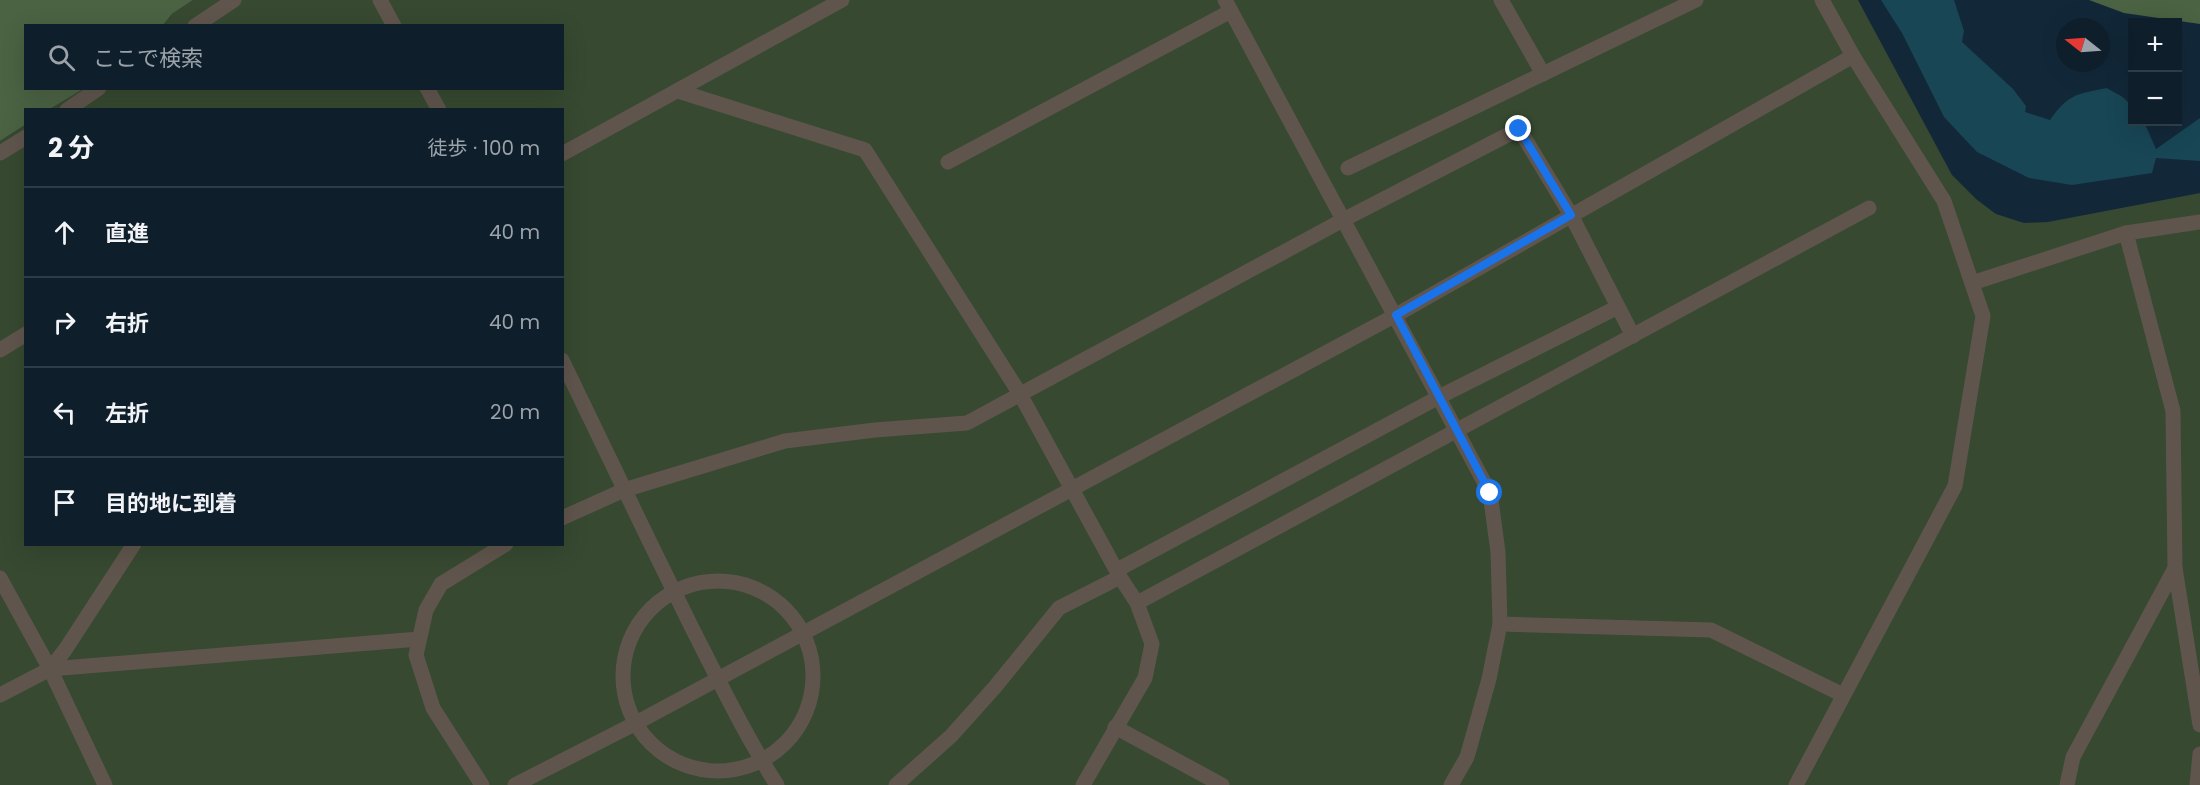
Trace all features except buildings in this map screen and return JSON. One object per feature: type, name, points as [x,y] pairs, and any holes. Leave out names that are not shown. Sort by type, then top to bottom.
[{"type":"lane","points":[[198,24],[234,0]]},
{"type":"lane","points":[[380,0],[393,24]]},
{"type":"lane","points":[[564,153],[843,0]]},
{"type":"lane","points":[[1502,0],[1543,74]]},
{"type":"lane","points":[[1348,168],[1696,0]]},
{"type":"lane","points":[[1796,785],[1955,486],[1983,316],[1944,201],[1853,56],[1822,0]]},
{"type":"lane","points":[[948,162],[1228,6],[1490,493],[1498,552],[1500,624],[1489,679],[1467,757],[1451,785]]},
{"type":"lane","points":[[515,785],[636,723],[1396,315],[1797,90],[1853,56]]},
{"type":"lane","points":[[70,108],[96,90]]},
{"type":"lane","points":[[428,90],[438,108]]},
{"type":"lane","points":[[678,91],[865,150],[1020,394],[1137,603],[1152,644],[1145,678],[1083,785]]},
{"type":"lane","points":[[564,517],[624,490],[785,441],[875,430],[967,423],[1343,220],[1519,129],[1571,215],[1633,336]]},
{"type":"lane","points":[[0,153],[24,138]]},
{"type":"lane","points":[[1137,603],[1869,208]]},
{"type":"lane","points":[[1972,283],[2126,233],[2200,222]]},
{"type":"lane","points":[[2126,233],[2173,411],[2175,568],[2200,725]]},
{"type":"lane","points":[[896,785],[951,736],[995,687],[1059,608],[1439,397],[1618,307]]},
{"type":"lane","points":[[0,350],[24,335]]},
{"type":"lane","points":[[564,364],[718,679],[761,760],[777,785]]},
{"type":"lane","points":[[50,669],[65,650],[133,546]]},
{"type":"lane","points":[[482,785],[433,708],[416,655],[426,610],[441,584],[503,546]]},
{"type":"lane","points":[[2067,785],[2073,757],[2175,568]]},
{"type":"lane","points":[[0,578],[50,669],[105,785]]},
{"type":"lane","points":[[712,580],[742,583],[771,595],[793,615],[804,633],[814,672],[810,702],[796,732],[773,755],[743,769],[710,772],[679,764],[652,745],[632,719],[623,687],[625,655],[636,626],[656,603],[682,587],[712,580]]},
{"type":"lane","points":[[1500,624],[1711,630],[1843,695]]},
{"type":"lane","points":[[0,695],[50,669],[419,639]]},
{"type":"lane","points":[[1115,727],[1222,785]]},
{"type":"lane","points":[[2197,785],[2200,754]]},
{"type":"green space","points":[[0,0],[193,0],[172,14],[164,24],[24,24],[24,90],[81,90],[52,108],[24,108],[24,126],[0,141]]},
{"type":"green space","points":[[193,0],[1858,0],[1952,175],[1976,199],[1996,214],[2024,223],[2048,222],[2200,193],[2200,785],[0,785],[0,141],[24,126],[24,546],[564,546],[564,108],[52,108],[80,90],[564,90],[564,24],[164,24],[172,14]]},
{"type":"green space","points":[[2089,0],[2200,0],[2200,24],[2182,21],[2182,18],[2159,18],[2124,13]]},
{"type":"water","points":[[1881,0],[1954,0],[1964,31],[1962,42],[2013,89],[2026,106],[2025,112],[2050,120],[2062,105],[2074,96],[2107,88],[2128,103],[2128,126],[2146,126],[2156,149],[2200,118],[2200,161],[2156,158],[2152,173],[2072,185],[2029,178],[1977,152],[1944,117],[1902,33]]},
{"type":"route","points":[[1490,493],[1396,315],[1571,215],[1519,129]]}]
